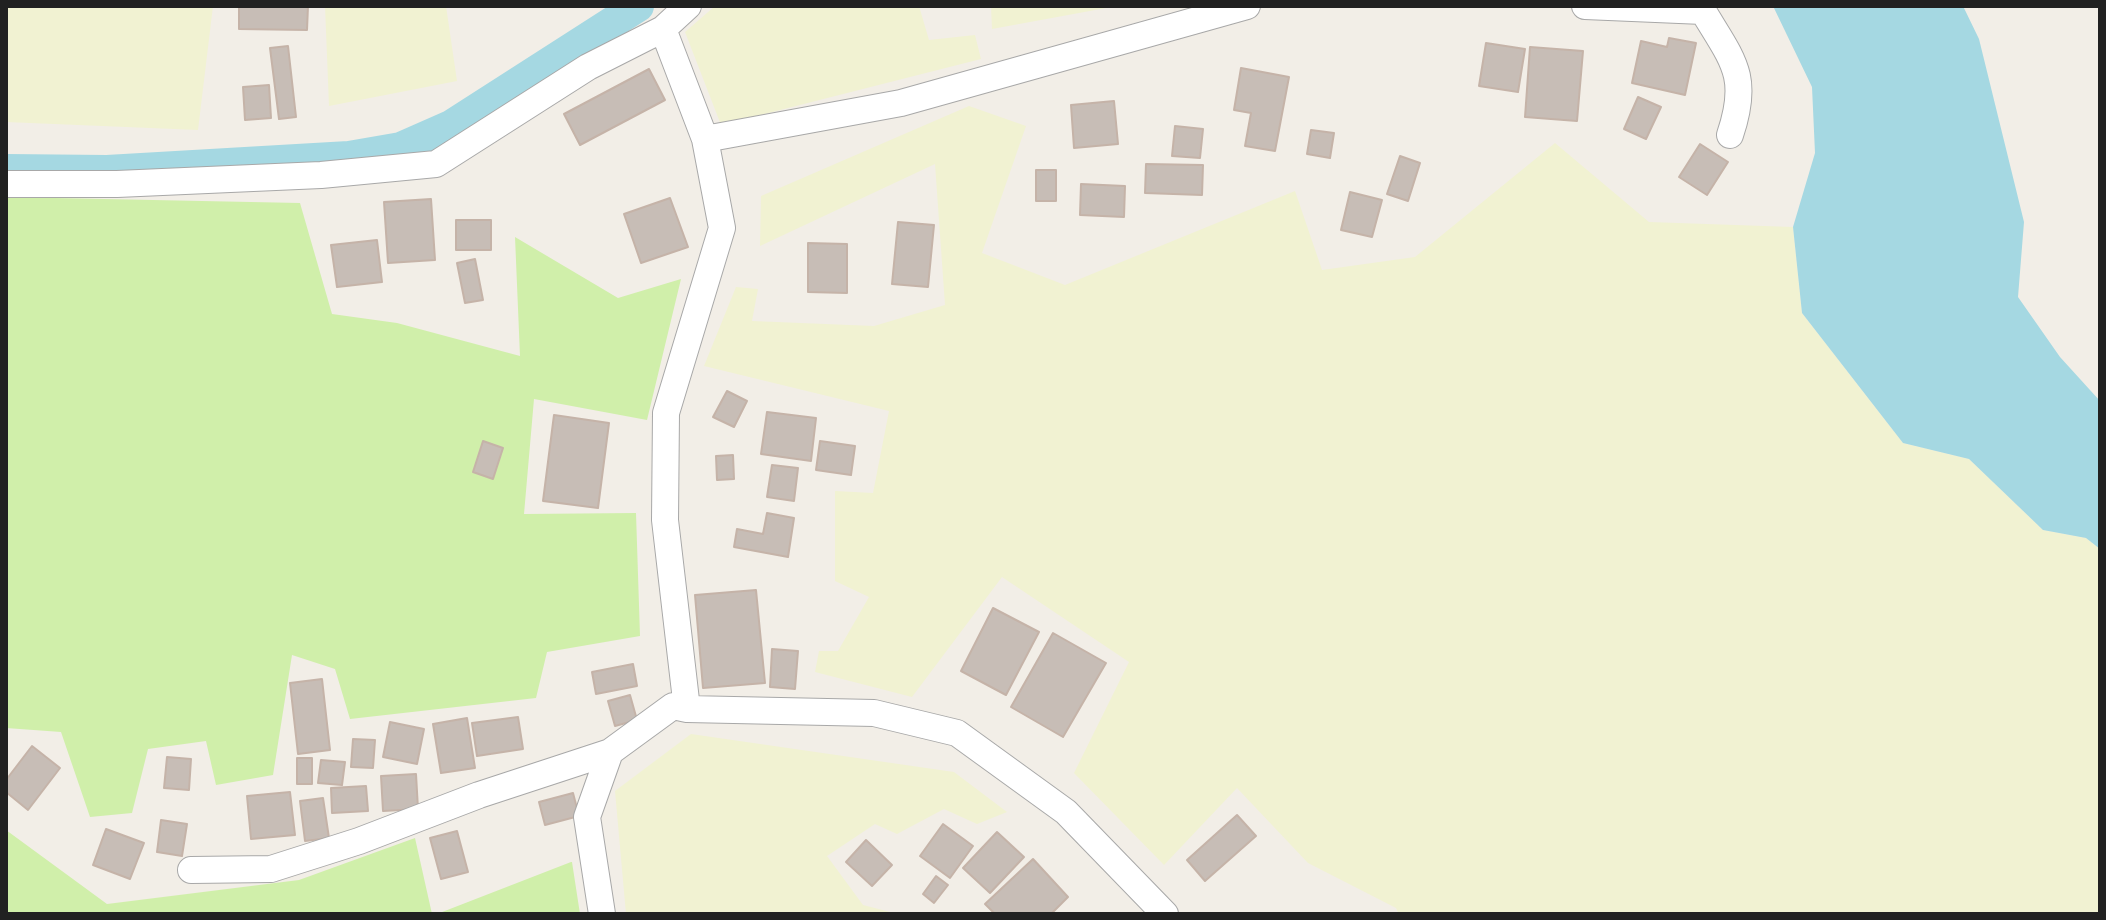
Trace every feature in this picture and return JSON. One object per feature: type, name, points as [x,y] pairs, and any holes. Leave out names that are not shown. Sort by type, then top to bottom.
[{"type":"street","points":[[6,184],[117,184],[321,175],[436,164],[588,67],[663,29],[688,6]]},
{"type":"street","points":[[705,139],[901,103],[1247,6]]},
{"type":"street","points":[[1585,6],[1703,11],[1730,56],[1739,80],[1741,102],[1730,135]]},
{"type":"street","points":[[663,29],[705,139],[722,228],[666,413],[665,520],[687,709]]},
{"type":"street","points":[[191,870],[271,869],[359,841],[479,795],[610,752],[673,706],[687,709],[874,713],[957,733],[1066,812],[1165,914]]},
{"type":"street","points":[[602,914],[587,817],[610,752]]},
{"type":"green space","points":[[6,6],[213,6],[198,130],[6,122]]},
{"type":"green space","points":[[325,6],[446,6],[457,81],[329,106]]},
{"type":"green space","points":[[715,6],[919,6],[929,40],[975,35],[981,59],[721,125],[685,32]]},
{"type":"green space","points":[[991,6],[1117,6],[992,29]]},
{"type":"green space","points":[[969,106],[1026,126],[982,253],[1065,285],[1295,191],[1322,270],[1415,257],[1555,143],[1649,222],[1793,227],[1802,313],[1903,443],[1969,459],[2043,530],[2086,538],[2100,549],[2100,914],[1399,914],[1396,908],[1308,863],[1237,788],[1164,865],[1074,773],[1129,662],[1002,577],[912,697],[815,672],[819,651],[838,651],[869,597],[835,581],[835,491],[873,493],[889,411],[704,366],[736,287],[758,289],[752,321],[874,326],[945,305],[935,164],[760,246],[761,196]]},
{"type":"green space","points":[[6,197],[300,203],[332,314],[397,323],[520,356],[515,237],[618,298],[681,279],[647,420],[534,399],[524,514],[636,513],[640,636],[547,652],[536,698],[350,719],[335,669],[292,655],[273,775],[216,785],[206,741],[148,749],[132,813],[90,817],[61,732],[6,728]]},
{"type":"green space","points":[[691,734],[954,772],[1007,812],[977,824],[944,809],[897,834],[875,824],[827,856],[863,905],[898,914],[626,914],[615,791]]},
{"type":"green space","points":[[6,830],[107,904],[299,880],[415,838],[432,914],[6,914]]},
{"type":"green space","points":[[571,862],[580,914],[437,914]]},
{"type":"water","points":[[1773,6],[1963,6],[1979,39],[2024,222],[2018,297],[2060,357],[2100,401],[2100,549],[2086,538],[2043,530],[1969,459],[1903,443],[1802,313],[1793,227],[1815,153],[1812,87]]},
{"type":"building","points":[[239,6],[308,6],[307,30],[239,29]]},
{"type":"building","points":[[1669,38],[1696,43],[1685,95],[1632,83],[1641,41],[1667,47]]},
{"type":"building","points":[[1486,43],[1525,49],[1518,92],[1479,86]]},
{"type":"building","points":[[288,46],[296,117],[279,119],[270,48]]},
{"type":"building","points":[[1530,47],[1583,51],[1577,121],[1525,117]]},
{"type":"building","points":[[1241,68],[1289,77],[1275,151],[1245,146],[1251,113],[1234,110]]},
{"type":"building","points":[[649,69],[665,100],[580,145],[564,114]]},
{"type":"building","points":[[269,85],[271,118],[245,120],[243,87]]},
{"type":"building","points":[[1638,97],[1661,107],[1646,139],[1624,129]]},
{"type":"building","points":[[1114,101],[1118,144],[1074,148],[1071,105]]},
{"type":"building","points":[[1175,126],[1203,129],[1200,158],[1172,156]]},
{"type":"building","points":[[1311,130],[1334,133],[1330,158],[1307,154]]},
{"type":"building","points":[[1700,144],[1728,162],[1707,195],[1679,177]]},
{"type":"building","points":[[1400,156],[1420,163],[1408,201],[1387,194]]},
{"type":"building","points":[[1146,164],[1203,165],[1202,195],[1145,193]]},
{"type":"building","points":[[1036,170],[1056,170],[1056,201],[1036,201]]},
{"type":"building","points":[[1081,184],[1125,186],[1124,217],[1080,215]]},
{"type":"building","points":[[1350,192],[1382,200],[1372,237],[1341,230]]},
{"type":"building","points":[[670,198],[688,247],[641,263],[624,214]]},
{"type":"building","points":[[431,199],[435,260],[388,263],[384,202]]},
{"type":"building","points":[[456,220],[491,220],[491,250],[456,250]]},
{"type":"building","points":[[898,222],[934,225],[928,287],[892,284]]},
{"type":"building","points":[[377,240],[382,282],[337,287],[331,245]]},
{"type":"building","points":[[808,243],[847,244],[847,293],[808,292]]},
{"type":"building","points":[[475,259],[483,300],[465,303],[457,263]]},
{"type":"building","points":[[727,391],[747,401],[734,427],[713,417]]},
{"type":"building","points":[[767,412],[816,418],[811,461],[761,454]]},
{"type":"building","points":[[554,415],[609,423],[598,508],[543,501]]},
{"type":"building","points":[[483,441],[503,448],[493,479],[473,472]]},
{"type":"building","points":[[820,441],[855,446],[851,475],[816,470]]},
{"type":"building","points":[[733,455],[734,479],[717,480],[716,456]]},
{"type":"building","points":[[772,465],[798,468],[794,501],[767,497]]},
{"type":"building","points":[[767,513],[794,518],[788,557],[734,547],[737,529],[763,534]]},
{"type":"building","points":[[756,590],[765,683],[703,688],[695,595]]},
{"type":"building","points":[[993,608],[1039,632],[1006,695],[961,671]]},
{"type":"building","points":[[1053,633],[1106,663],[1063,737],[1011,707]]},
{"type":"building","points":[[772,649],[798,651],[795,689],[770,687]]},
{"type":"building","points":[[633,664],[637,686],[596,694],[592,672]]},
{"type":"building","points":[[322,679],[330,750],[298,754],[290,683]]},
{"type":"building","points":[[630,695],[637,720],[615,726],[608,701]]},
{"type":"building","points":[[518,717],[523,749],[477,756],[472,723]]},
{"type":"building","points":[[467,718],[475,768],[441,773],[433,724]]},
{"type":"building","points":[[390,722],[424,729],[417,764],[383,757]]},
{"type":"building","points":[[353,739],[375,740],[373,768],[351,767]]},
{"type":"building","points":[[32,746],[60,768],[28,810],[6,792],[6,780]]},
{"type":"building","points":[[167,757],[191,759],[189,790],[164,788]]},
{"type":"building","points":[[297,758],[312,758],[312,784],[297,784]]},
{"type":"building","points":[[321,760],[345,762],[342,785],[318,783]]},
{"type":"building","points":[[416,774],[418,809],[383,811],[381,776]]},
{"type":"building","points":[[366,786],[368,811],[332,813],[331,788]]},
{"type":"building","points":[[290,792],[295,835],[251,839],[247,796]]},
{"type":"building","points":[[573,793],[579,816],[545,825],[539,802]]},
{"type":"building","points":[[323,798],[329,838],[305,841],[300,801]]},
{"type":"building","points":[[1237,815],[1256,836],[1205,881],[1187,860]]},
{"type":"building","points":[[161,820],[187,824],[182,856],[157,852]]},
{"type":"building","points":[[943,824],[973,846],[950,878],[920,856]]},
{"type":"building","points":[[106,829],[144,843],[130,879],[93,865]]},
{"type":"building","points":[[457,831],[468,872],[441,879],[430,838]]},
{"type":"building","points":[[997,832],[1024,857],[990,893],[963,868]]},
{"type":"building","points":[[866,840],[892,865],[872,886],[846,862]]},
{"type":"building","points":[[1033,859],[1068,897],[1051,914],[995,914],[985,904]]},
{"type":"building","points":[[936,876],[948,885],[934,903],[923,894]]},
{"type":"waterway","points":[[6,170],[107,171],[349,157],[401,148],[451,126],[638,6]]}]
